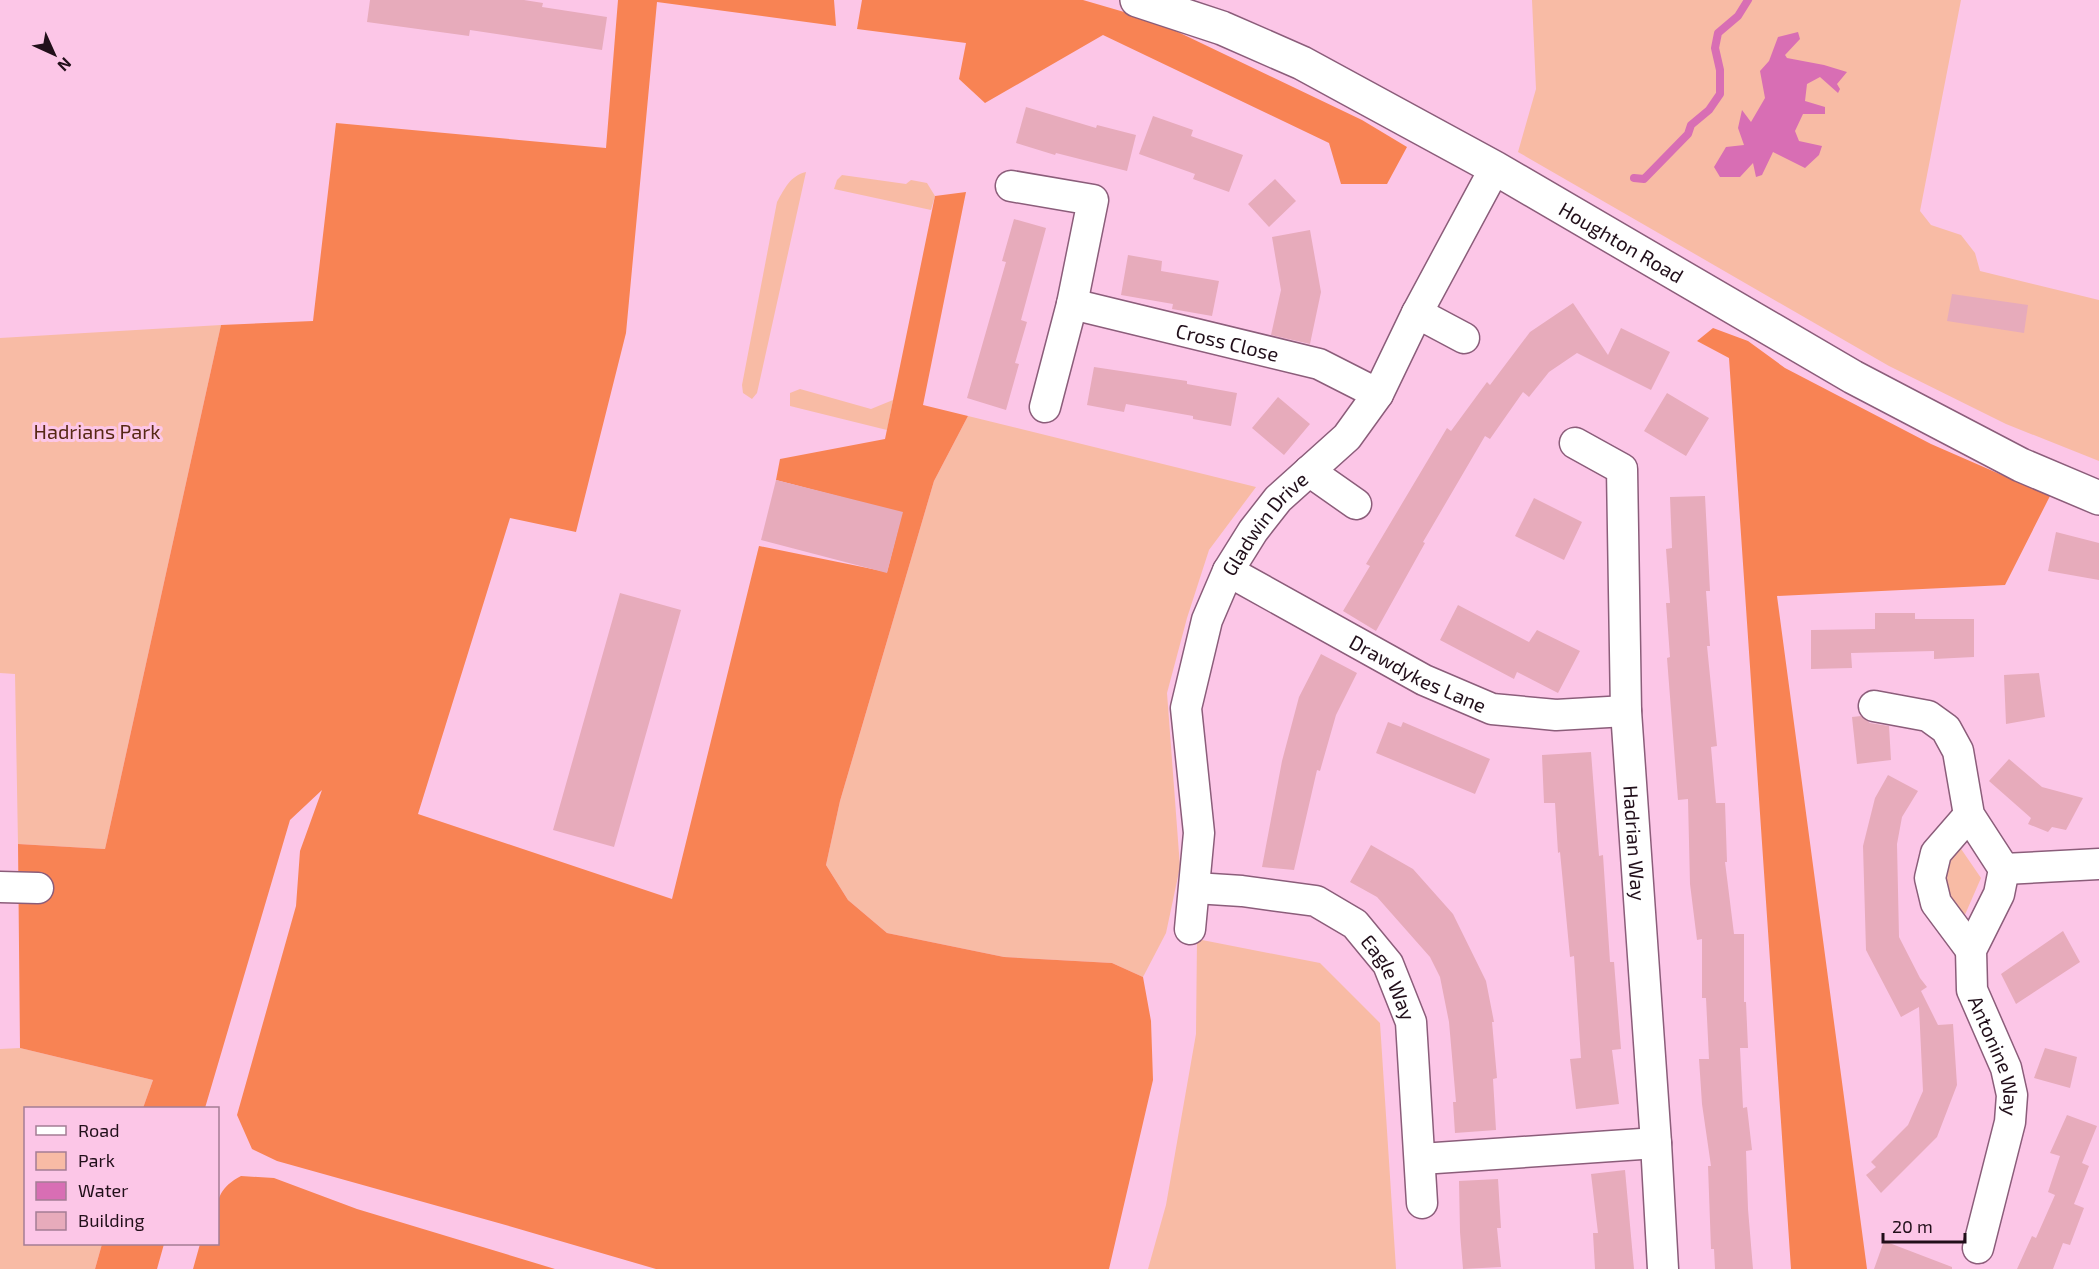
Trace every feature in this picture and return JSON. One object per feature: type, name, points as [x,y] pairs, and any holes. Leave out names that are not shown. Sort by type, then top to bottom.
[{"type":"street","name":"Houghton Road","points":[[1137,0],[1222,28],[1302,63],[1495,168],[1853,377],[2021,465],[2099,498]]},
{"type":"street","name":"Gladwin Drive","points":[[1190,929],[1199,833],[1186,708],[1207,620],[1228,571],[1253,531],[1278,499],[1347,437],[1378,394],[1417,313],[1495,168]]},
{"type":"street","points":[[1011,186],[1093,201],[1072,304],[1045,407]]},
{"type":"street","name":"Cross Close","points":[[1072,304],[1319,364],[1378,394]]},
{"type":"street","points":[[1417,313],[1464,338]]},
{"type":"street","name":"Hadrian Way","points":[[1575,443],[1622,469],[1626,711],[1663,1269]]},
{"type":"street","points":[[1309,471],[1356,504]]},
{"type":"street","name":"Drawdykes Lane","points":[[1228,571],[1424,680],[1492,709],[1556,715],[1626,711]]},
{"type":"street","points":[[1874,706],[1928,716],[1946,729],[1958,751],[1970,815],[2004,868],[2099,864]]},
{"type":"street","points":[[1970,815],[1936,853],[1930,878],[1936,903],[1971,950]]},
{"type":"street","name":"Antonine Way","points":[[1978,1248],[2010,1122],[2012,1095],[2006,1068],[1972,990],[1971,950],[1999,894],[2004,868]]},
{"type":"street","points":[[0,887],[38,888]]},
{"type":"street","name":"Eagle Way","points":[[1195,888],[1242,891],[1316,901],[1355,924],[1388,964],[1411,1022],[1422,1203]]},
{"type":"street","points":[[1421,1159],[1656,1143]]},
{"type":"green space","points":[[1532,0],[1961,0],[1920,211],[1931,225],[1961,235],[1975,253],[1980,271],[2099,300],[2099,461],[2006,424],[1889,366],[1518,152],[1536,89]]},
{"type":"green space","points":[[806,172],[757,393],[752,399],[743,393],[742,385],[777,202],[785,187],[800,174]]},
{"type":"green space","points":[[842,175],[906,184],[911,180],[927,183],[935,196],[931,210],[834,189],[837,180]]},
{"type":"green space","name":"Hadrians Park","points":[[221,325],[105,849],[18,844],[15,674],[0,673],[0,338]]},
{"type":"green space","points":[[800,389],[871,409],[893,400],[887,430],[790,406],[790,393]]},
{"type":"green space","points":[[968,416],[1256,487],[1209,550],[1187,618],[1167,693],[1180,867],[1166,933],[1143,977],[1112,963],[1004,957],[887,933],[848,900],[826,865],[840,801],[934,481]]},
{"type":"green space","points":[[1957,843],[1981,878],[1964,917],[1947,896],[1943,864]]},
{"type":"green space","points":[[1197,939],[1320,963],[1380,1023],[1396,1269],[1148,1269],[1166,1205],[1196,1034]]},
{"type":"green space","points":[[20,1048],[153,1080],[143,1107],[24,1107],[24,1245],[102,1245],[95,1269],[0,1269],[0,1049]]},
{"type":"shaded area","points":[[618,0],[834,0],[836,26],[657,2],[626,333],[576,532],[510,518],[418,814],[672,899],[759,546],[887,572],[902,513],[776,480],[780,459],[885,439],[935,196],[966,192],[923,405],[968,416],[934,481],[840,801],[826,865],[848,900],[887,933],[1004,957],[1112,963],[1143,977],[1151,1021],[1153,1080],[1109,1269],[656,1269],[277,1161],[252,1149],[237,1115],[296,906],[300,851],[322,790],[290,820],[205,1107],[143,1107],[153,1080],[20,1048],[18,844],[105,849],[221,325],[313,321],[336,123],[606,148]]},
{"type":"shaded area","points":[[862,0],[1083,0],[1155,21],[1362,120],[1407,147],[1387,184],[1341,184],[1329,143],[1103,35],[985,103],[959,79],[966,43],[857,29]]},
{"type":"shaded area","points":[[1713,328],[1748,341],[1785,368],[1931,444],[2050,496],[2005,585],[1777,596],[1867,1269],[1791,1269],[1729,358],[1697,341]]},
{"type":"shaded area","points":[[241,1176],[274,1178],[357,1209],[555,1269],[193,1269],[200,1245],[219,1245],[219,1200],[224,1189]]},
{"type":"shaded area","points":[[102,1245],[164,1245],[157,1269],[95,1269]]},
{"type":"water","points":[[1798,32],[1800,39],[1785,55],[1787,58],[1847,72],[1837,84],[1840,89],[1838,93],[1820,77],[1807,84],[1805,101],[1825,107],[1825,114],[1803,114],[1795,131],[1799,141],[1822,146],[1819,155],[1805,168],[1773,152],[1762,175],[1756,177],[1753,163],[1740,177],[1720,177],[1714,167],[1726,147],[1744,145],[1738,128],[1742,110],[1751,122],[1765,98],[1760,71],[1769,61],[1778,37]]},
{"type":"building","points":[[370,0],[524,0],[543,3],[542,7],[607,17],[602,50],[470,30],[469,36],[367,22]]},
{"type":"building","points":[[1026,107],[1096,128],[1097,125],[1136,135],[1127,171],[1056,153],[1055,155],[1016,143]]},
{"type":"building","points":[[1153,116],[1193,130],[1191,136],[1243,155],[1229,192],[1193,179],[1195,174],[1139,154]]},
{"type":"building","points":[[1275,179],[1296,201],[1269,227],[1248,204]]},
{"type":"building","points":[[1014,219],[1046,228],[1021,320],[1027,322],[1015,363],[1019,364],[1006,410],[967,398],[1006,262],[1002,261]]},
{"type":"building","points":[[1310,230],[1321,292],[1310,344],[1271,335],[1281,290],[1272,237]]},
{"type":"building","points":[[1128,255],[1162,261],[1161,271],[1219,281],[1212,316],[1172,309],[1173,304],[1121,295]]},
{"type":"building","points":[[1952,294],[2028,305],[2024,333],[1947,321]]},
{"type":"building","points":[[1573,303],[1608,355],[1621,328],[1670,352],[1651,390],[1577,353],[1549,372],[1529,397],[1523,392],[1490,439],[1485,436],[1423,542],[1425,543],[1376,631],[1343,611],[1370,566],[1366,564],[1447,428],[1451,431],[1487,382],[1490,385],[1530,332]]},
{"type":"building","points":[[1094,367],[1187,381],[1187,384],[1237,393],[1231,426],[1193,419],[1193,416],[1126,404],[1124,412],[1087,405]]},
{"type":"building","points":[[1667,393],[1709,418],[1686,456],[1644,431]]},
{"type":"building","points":[[1278,397],[1310,424],[1284,455],[1252,428]]},
{"type":"building","points":[[776,480],[903,512],[887,573],[761,540]]},
{"type":"building","points":[[1705,496],[1710,591],[1706,591],[1710,646],[1707,646],[1717,746],[1711,747],[1716,803],[1725,803],[1727,862],[1725,862],[1734,934],[1744,934],[1744,1002],[1746,1002],[1748,1048],[1740,1048],[1743,1108],[1747,1107],[1752,1150],[1746,1151],[1753,1269],[1715,1269],[1714,1249],[1711,1249],[1708,1166],[1711,1166],[1702,1104],[1699,1059],[1709,1059],[1706,998],[1702,998],[1702,939],[1697,940],[1690,884],[1688,799],[1678,800],[1667,658],[1670,657],[1666,603],[1670,603],[1666,549],[1672,548],[1670,497]]},
{"type":"building","points":[[1534,498],[1582,522],[1564,560],[1515,536]]},
{"type":"building","points":[[2056,532],[2099,543],[2099,580],[2048,571]]},
{"type":"building","points":[[620,593],[681,610],[614,847],[553,830]]},
{"type":"building","points":[[1458,605],[1529,642],[1537,630],[1580,651],[1558,693],[1517,672],[1514,679],[1440,640]]},
{"type":"building","points":[[1875,613],[1915,613],[1915,619],[1974,619],[1974,657],[1934,659],[1934,651],[1851,653],[1852,668],[1811,669],[1811,630],[1875,629]]},
{"type":"building","points":[[1321,654],[1357,673],[1336,715],[1320,771],[1317,770],[1294,870],[1262,867],[1282,761],[1299,697]]},
{"type":"building","points":[[2039,673],[2045,717],[2006,724],[2004,675]]},
{"type":"building","points":[[1861,716],[1870,723],[1889,726],[1891,760],[1857,764],[1852,717]]},
{"type":"building","points":[[1388,722],[1401,727],[1403,722],[1490,759],[1475,794],[1376,753]]},
{"type":"building","points":[[1591,752],[1599,856],[1603,855],[1610,962],[1614,962],[1621,1049],[1612,1050],[1619,1104],[1576,1109],[1570,1059],[1581,1058],[1574,956],[1570,957],[1560,852],[1558,853],[1555,803],[1544,803],[1542,755]]},
{"type":"building","points":[[2009,759],[2042,787],[2083,798],[2066,830],[2052,827],[2048,832],[2028,824],[2031,818],[1989,781]]},
{"type":"building","points":[[1888,775],[1918,791],[1902,817],[1897,844],[1899,937],[1927,987],[1921,991],[1938,1025],[1953,1024],[1957,1085],[1937,1137],[1881,1193],[1866,1175],[1876,1167],[1871,1162],[1908,1125],[1923,1091],[1919,1007],[1901,1017],[1866,950],[1863,846],[1875,798]]},
{"type":"building","points":[[1371,845],[1413,869],[1453,914],[1486,981],[1494,1022],[1492,1022],[1497,1078],[1493,1079],[1496,1130],[1455,1133],[1453,1102],[1456,1102],[1449,1022],[1440,977],[1430,957],[1377,897],[1350,882]]},
{"type":"building","points":[[2063,931],[2080,962],[2016,1004],[2001,974]]},
{"type":"building","points":[[2045,1048],[2077,1057],[2070,1088],[2034,1078]]},
{"type":"building","points":[[2067,1115],[2097,1126],[2082,1163],[2089,1166],[2074,1204],[2084,1208],[2070,1245],[2063,1243],[2053,1269],[2017,1269],[2032,1236],[2036,1238],[2055,1195],[2048,1192],[2060,1156],[2050,1153]]},
{"type":"building","points":[[1625,1170],[1634,1269],[1595,1269],[1593,1233],[1598,1233],[1591,1174]]},
{"type":"building","points":[[1498,1179],[1501,1228],[1497,1228],[1501,1267],[1463,1269],[1459,1181]]},
{"type":"building","points":[[1884,1241],[1952,1267],[1952,1269],[1874,1269]]},
{"type":"waterway","points":[[1634,178],[1644,179],[1688,134],[1691,125],[1709,110],[1720,94],[1720,70],[1715,48],[1718,33],[1738,16],[1748,0]]}]
